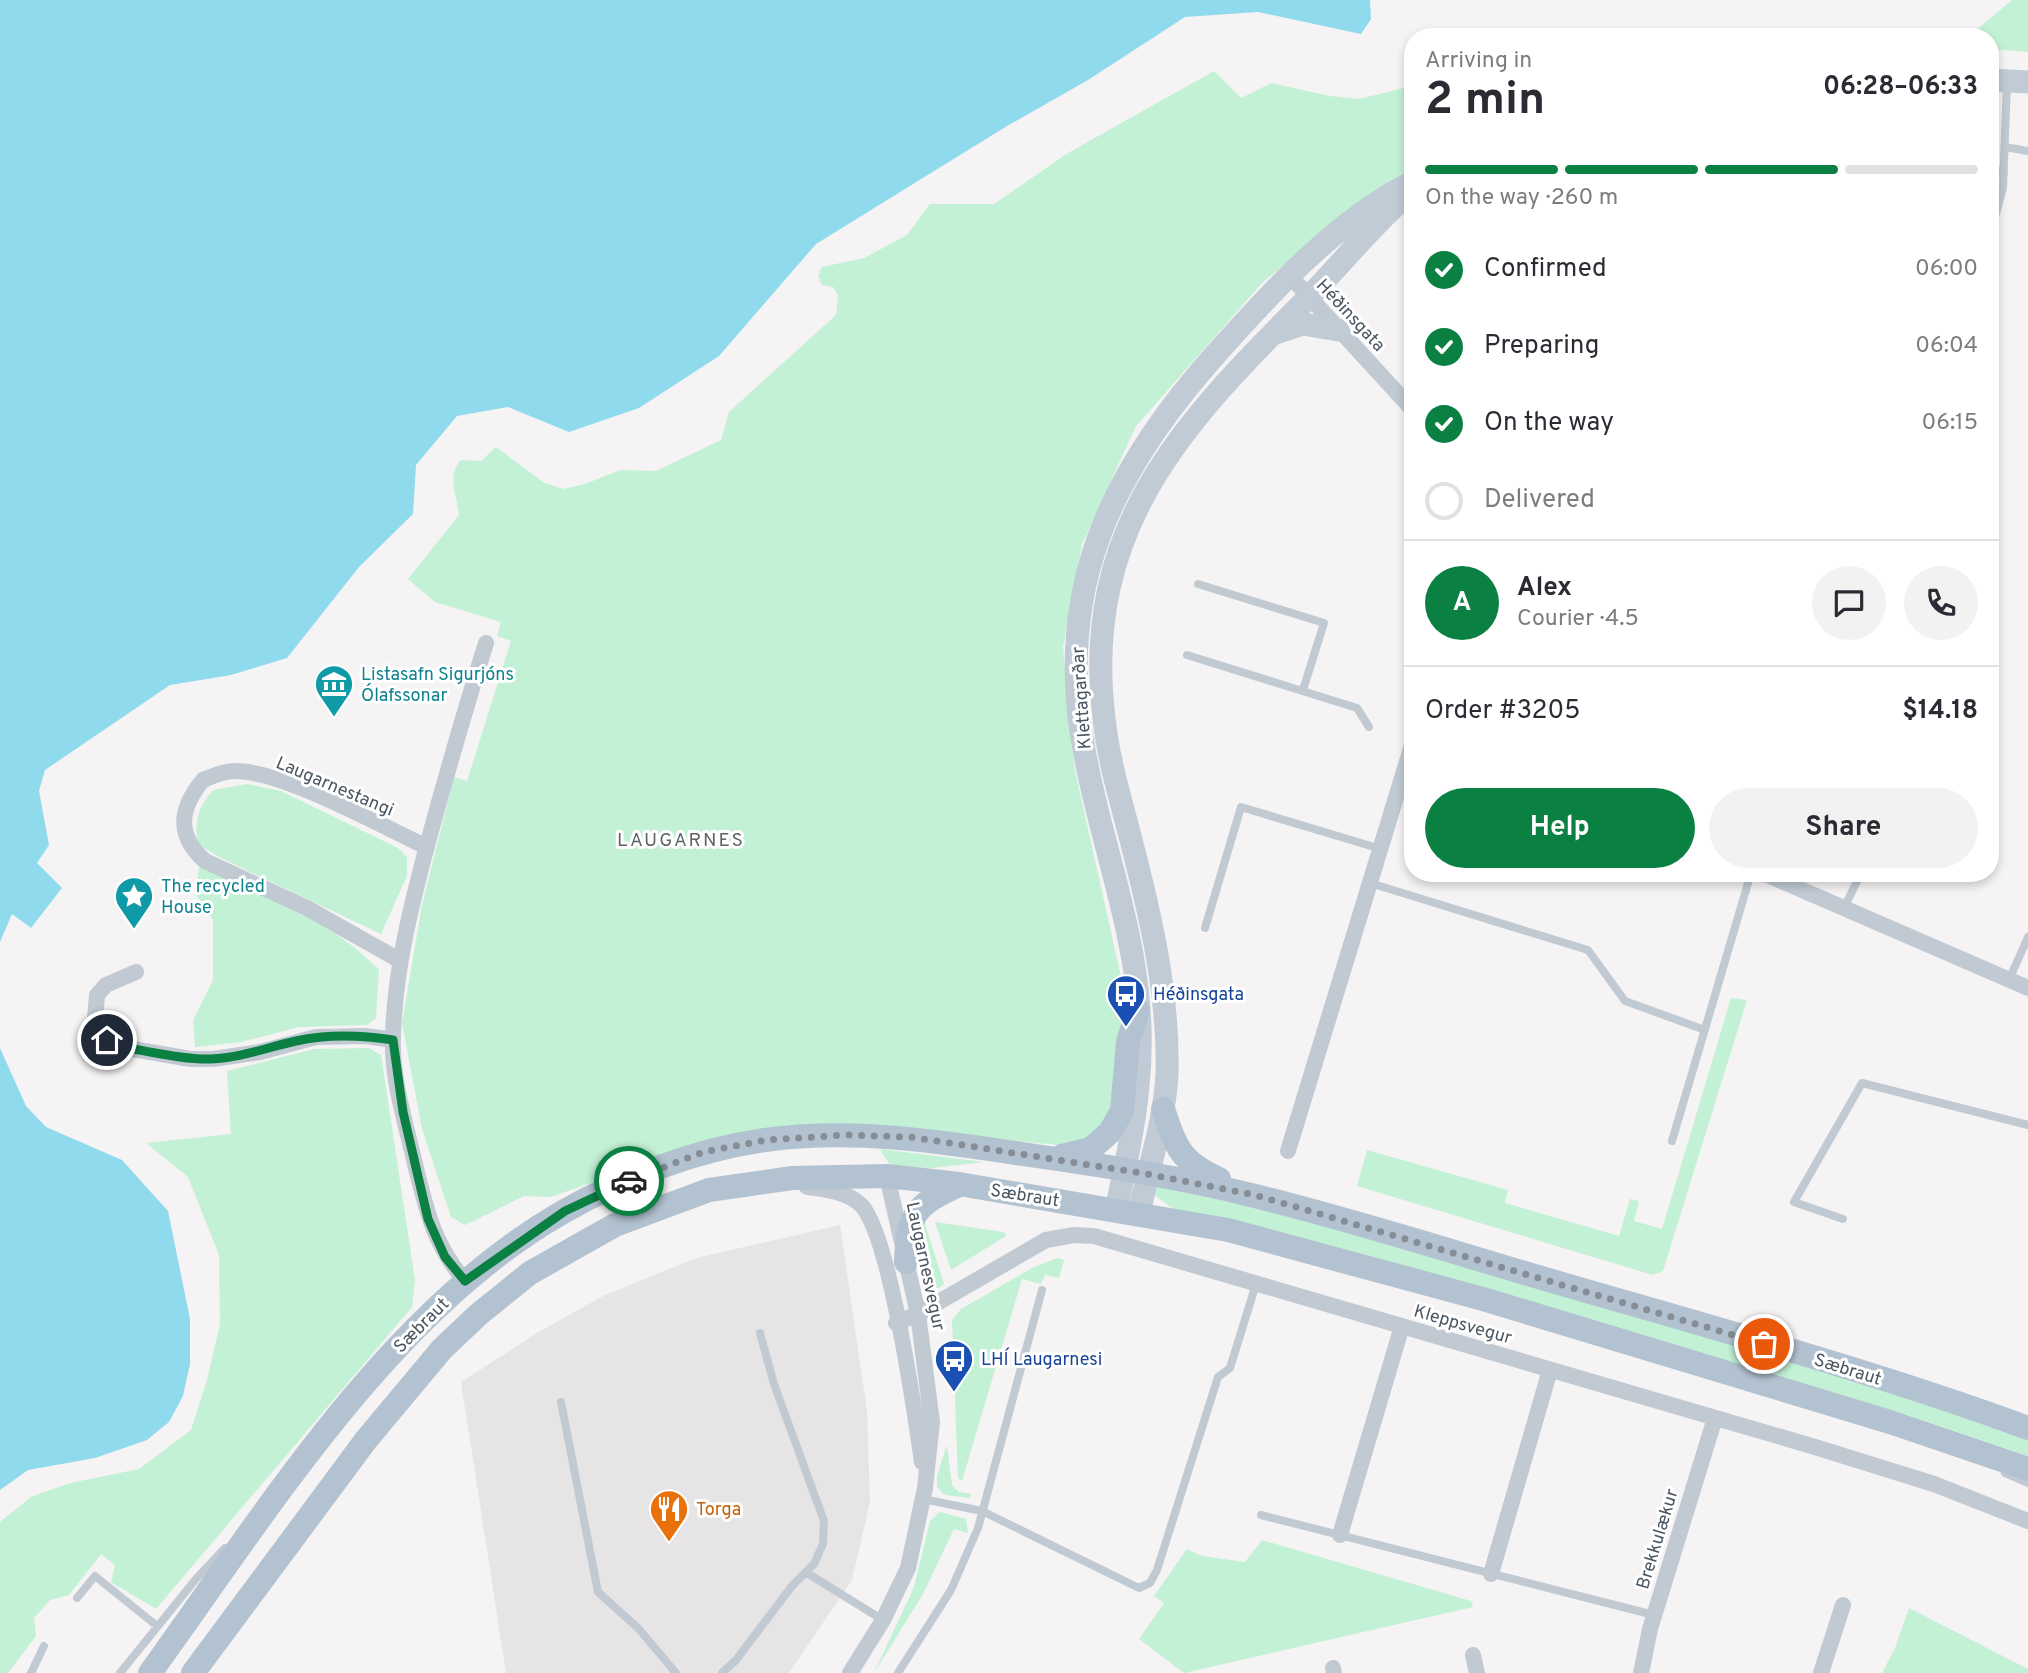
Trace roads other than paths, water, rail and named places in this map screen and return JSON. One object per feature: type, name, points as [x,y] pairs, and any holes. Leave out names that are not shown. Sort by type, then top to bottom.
[{"type":"main road","name":"Klettagarðar","points":[[1128,1212],[1136,1172],[1140,1097],[1138,1011],[1133,959],[1080,728],[1076,651],[1083,596],[1104,520],[1142,447],[1195,377],[1330,239],[1384,196],[1404,186]]},
{"type":"main road","name":"Klettagarðar","points":[[1136,1172],[1163,1109],[1167,1044],[1156,948],[1104,721],[1100,669],[1105,612],[1128,527],[1154,471],[1199,411],[1266,337],[1404,199]]},
{"type":"main road","points":[[1266,337],[1303,324],[1338,330]]},
{"type":"main road","points":[[1053,1158],[1091,1149],[1110,1132],[1122,1111],[1128,1042],[1138,1011]]},
{"type":"main road","points":[[1163,1109],[1182,1157],[1197,1170],[1255,1195]]},
{"type":"main road","points":[[854,1135],[876,1154],[887,1176]]},
{"type":"main road","name":"Sæbraut","points":[[150,1673],[290,1480],[396,1349],[465,1281],[565,1211],[611,1188],[703,1152],[767,1140],[854,1135],[916,1138],[1053,1158],[1255,1195],[1843,1368],[2028,1428]]},
{"type":"main road","name":"Sæbraut","points":[[193,1673],[366,1440],[442,1349],[480,1314],[530,1273],[615,1225],[709,1190],[792,1178],[887,1176],[959,1184],[1228,1230],[1355,1263],[1980,1450],[2028,1469]]},
{"type":"main road","points":[[906,1262],[908,1232],[914,1213],[928,1199],[959,1184]]},
{"type":"street","name":"Héðinsgata","points":[[1291,277],[1404,400]]},
{"type":"street","points":[[465,1281],[445,1257],[428,1219],[403,1112],[393,1040],[399,960],[427,847],[486,643]]},
{"type":"street","name":"Laugarnestangi","points":[[399,960],[307,908],[205,861],[192,850],[186,836],[185,811],[203,780],[234,771],[258,774],[330,802],[427,847]]},
{"type":"street","points":[[1287,1151],[1404,773]]},
{"type":"street","points":[[1784,882],[2028,988]]},
{"type":"street","points":[[136,972],[106,985],[97,995],[95,1019],[99,1030],[115,1046],[191,1059],[213,1059],[260,1052],[316,1037],[366,1036],[393,1040]]},
{"type":"street","name":"Laugarnesvegur","points":[[850,1673],[883,1620],[908,1568],[924,1493],[932,1422],[918,1314],[887,1176]]},
{"type":"street","name":"Laugarnesvegur","points":[[763,1182],[824,1189],[846,1195],[861,1205],[880,1239],[917,1427],[924,1493]]},
{"type":"street","name":"Kleppsvegur","points":[[896,1322],[918,1314],[1038,1244],[1074,1234],[1094,1236],[1934,1484],[2028,1521]]},
{"type":"street","points":[[1340,1535],[1402,1326]]},
{"type":"street","points":[[1491,1574],[1550,1370]]},
{"type":"street","name":"Brekkulækur","points":[[1641,1673],[1654,1615],[1715,1418]]},
{"type":"street","points":[[1821,1673],[1843,1605]]},
{"type":"street","points":[[1473,1655],[1477,1673]]},
{"type":"lane","points":[[1999,208],[2004,174],[2008,81]]},
{"type":"lane","points":[[2005,147],[2028,151]]},
{"type":"lane","points":[[1999,171],[2004,174]]},
{"type":"lane","points":[[1198,584],[1324,623],[1303,691]]},
{"type":"lane","points":[[1187,655],[1357,708],[1369,727]]},
{"type":"lane","points":[[1205,928],[1241,807],[1381,849]]},
{"type":"lane","points":[[1672,1140],[1748,882]]},
{"type":"lane","points":[[1844,908],[1857,882]]},
{"type":"lane","points":[[1370,883],[1588,950],[1625,1002],[1704,1030]]},
{"type":"lane","points":[[2009,980],[2028,937]]},
{"type":"lane","points":[[1843,1219],[1794,1202],[1862,1083],[2028,1125]]},
{"type":"lane","points":[[924,1493],[982,1511],[1139,1588],[1150,1583],[1157,1570],[1218,1377],[1230,1368],[1256,1284]]},
{"type":"lane","points":[[898,1673],[951,1590],[982,1511],[1042,1290]]},
{"type":"lane","points":[[722,1673],[736,1660],[792,1586],[807,1573],[823,1544],[824,1521],[774,1384],[760,1333]]},
{"type":"lane","points":[[561,1402],[598,1592],[638,1628],[676,1673]]},
{"type":"lane","points":[[1980,1450],[2007,1474],[2028,1483]]},
{"type":"lane","points":[[120,1673],[196,1579],[290,1480]]},
{"type":"lane","points":[[1261,1515],[1654,1615]]},
{"type":"lane","points":[[807,1573],[883,1620]]},
{"type":"lane","points":[[78,1598],[95,1576],[158,1626]]},
{"type":"lane","points":[[31,1673],[44,1646]]},
{"type":"water","points":[[0,0],[1370,0],[1371,19],[1361,34],[1258,12],[1185,17],[1088,80],[1007,126],[816,244],[719,356],[639,408],[569,432],[508,407],[457,416],[416,465],[413,514],[359,567],[287,658],[231,675],[170,685],[45,770],[39,791],[49,845],[37,863],[62,888],[31,928],[12,914],[0,942]]},
{"type":"water","points":[[0,1048],[26,1106],[46,1127],[122,1160],[168,1211],[190,1319],[190,1364],[183,1396],[169,1422],[147,1440],[95,1458],[28,1470],[0,1490]]},
{"type":"place","name":"Listasafn Sigurjóns Ólafssonar","points":[[334,718]]},
{"type":"place","name":"The recycled House","points":[[134,930]]},
{"type":"place","name":"Héðinsgata","points":[[1126,1028]]},
{"type":"place","name":"LHÍ Laugarnesi","points":[[954,1393]]},
{"type":"place","name":"Torga","points":[[669,1543]]},
{"type":"district","name":"LAUGARNES","points":[[681,839]]}]
